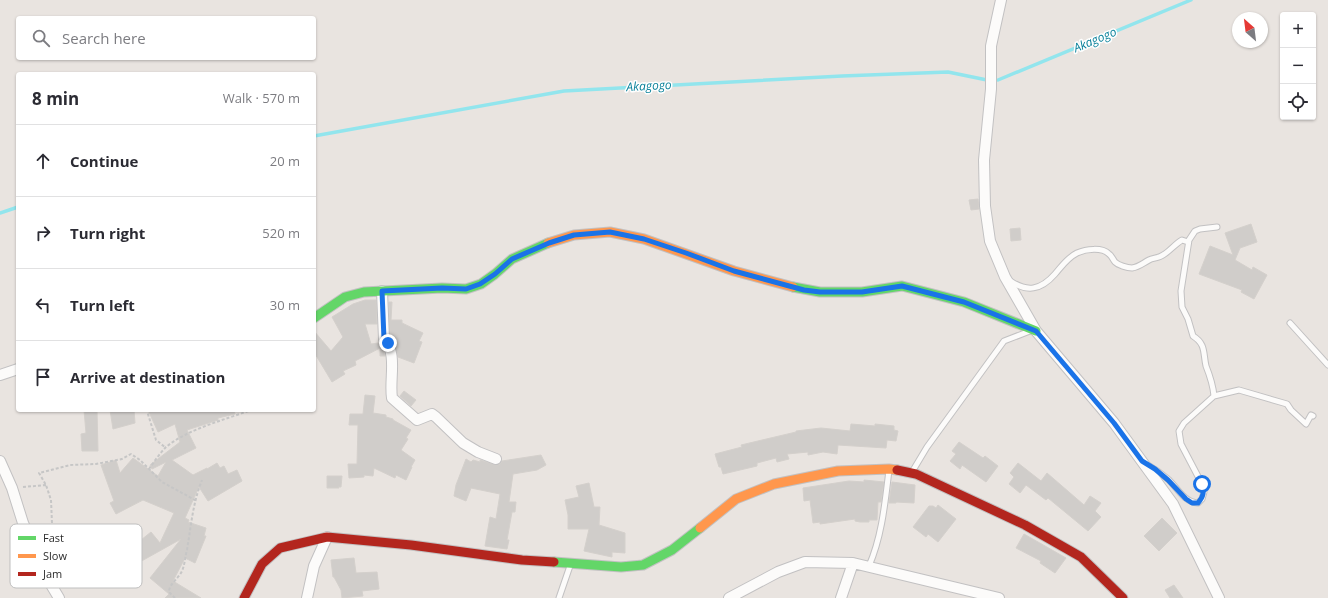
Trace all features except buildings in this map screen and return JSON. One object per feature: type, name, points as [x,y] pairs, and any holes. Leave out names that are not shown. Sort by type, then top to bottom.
[{"type":"street","points":[[1001,0],[991,46],[991,89],[984,160],[984,181],[990,241],[1005,277],[1034,331],[1114,423],[1173,504],[1219,598]]},
{"type":"street","points":[[316,317],[345,297],[364,292],[442,288],[466,289],[480,284],[495,274],[512,259],[549,243],[574,235],[610,232],[644,239],[734,271],[804,290],[820,292],[862,292],[902,286],[964,302],[1034,331]]},
{"type":"street","points":[[382,291],[384,339],[388,343],[390,349],[392,366],[392,398],[417,420],[432,414],[463,443],[478,452],[496,459]]},
{"type":"street","points":[[0,375],[16,370]]},
{"type":"street","points":[[0,461],[12,488],[23,524]]},
{"type":"street","points":[[244,598],[262,564],[280,548],[327,537],[411,545],[522,560],[571,562],[621,567],[643,565],[672,550],[736,499],[774,484],[838,471],[890,469],[916,474],[1026,525],[1081,558],[1124,598]]},
{"type":"street","points":[[307,598],[314,566],[327,537]]},
{"type":"street","points":[[729,598],[778,572],[804,562],[853,563],[999,598]]},
{"type":"street","points":[[841,598],[853,563]]},
{"type":"street","points":[[53,588],[59,598]]},
{"type":"lane","points":[[1214,396],[1212,383],[1206,365],[1204,349],[1193,336],[1188,319],[1182,307],[1181,291],[1188,242],[1192,235],[1200,229],[1217,227]]},
{"type":"lane","points":[[1005,277],[1017,286],[1031,288],[1041,286],[1055,275],[1065,262],[1076,253],[1088,250],[1100,250],[1109,253],[1116,263],[1131,268],[1140,266],[1149,260],[1163,255],[1182,240],[1188,242]]},
{"type":"lane","points":[[1290,323],[1328,365]]},
{"type":"lane","points":[[912,473],[927,447],[1004,341],[1034,331]]},
{"type":"lane","points":[[1142,461],[1155,469],[1168,480],[1186,499],[1192,503],[1198,503],[1202,499],[1204,492],[1202,484],[1181,444],[1179,431],[1184,423],[1214,396],[1239,390],[1287,404],[1291,410],[1306,424],[1309,416],[1313,416]]},
{"type":"lane","points":[[869,566],[883,519],[890,469]]},
{"type":"lane","points":[[559,598],[571,562]]},
{"type":"path","points":[[147,412],[156,440],[166,448]]},
{"type":"path","points":[[149,469],[166,448],[189,434],[246,412]]},
{"type":"path","points":[[52,523],[50,500],[46,485],[39,473],[70,465],[96,464],[122,459],[131,454],[140,460],[162,482],[195,500]]},
{"type":"path","points":[[175,598],[169,592],[169,588],[176,581],[186,558],[195,500],[202,480]]},
{"type":"path","points":[[12,488],[46,485]]},
{"type":"waterway","name":"Akagogo","points":[[998,80],[1191,0]]},
{"type":"waterway","name":"Akagogo","points":[[316,136],[564,91],[842,76],[948,72],[987,80]]},
{"type":"waterway","name":"Akagogo","points":[[0,213],[16,208]]},
{"type":"traffic: fast","points":[[316,317],[345,297],[364,292],[442,288],[466,289],[481,284],[512,259],[548,243]]},
{"type":"traffic: fast","points":[[793,287],[820,292],[862,292],[902,286],[964,302],[1036,331]]},
{"type":"traffic: fast","points":[[554,562],[621,567],[643,565],[672,550],[700,528]]},
{"type":"traffic: slow","points":[[548,243],[574,235],[610,232],[644,239],[734,271],[793,287]]},
{"type":"traffic: slow","points":[[700,528],[736,499],[774,484],[838,471],[897,470]]},
{"type":"traffic: jam","points":[[897,470],[916,474],[1025,525],[1081,557],[1123,598]]},
{"type":"traffic: jam","points":[[244,598],[262,564],[280,548],[327,537],[411,545],[522,560],[554,562]]},
{"type":"route","points":[[388,343],[384,339],[382,291],[442,288],[466,289],[480,284],[495,274],[512,259],[549,243],[574,235],[610,232],[644,239],[734,271],[804,290],[820,292],[862,292],[902,286],[964,302],[1036,331],[1114,423],[1142,461],[1155,469],[1192,503],[1198,503],[1202,499],[1204,492],[1202,484]]}]
